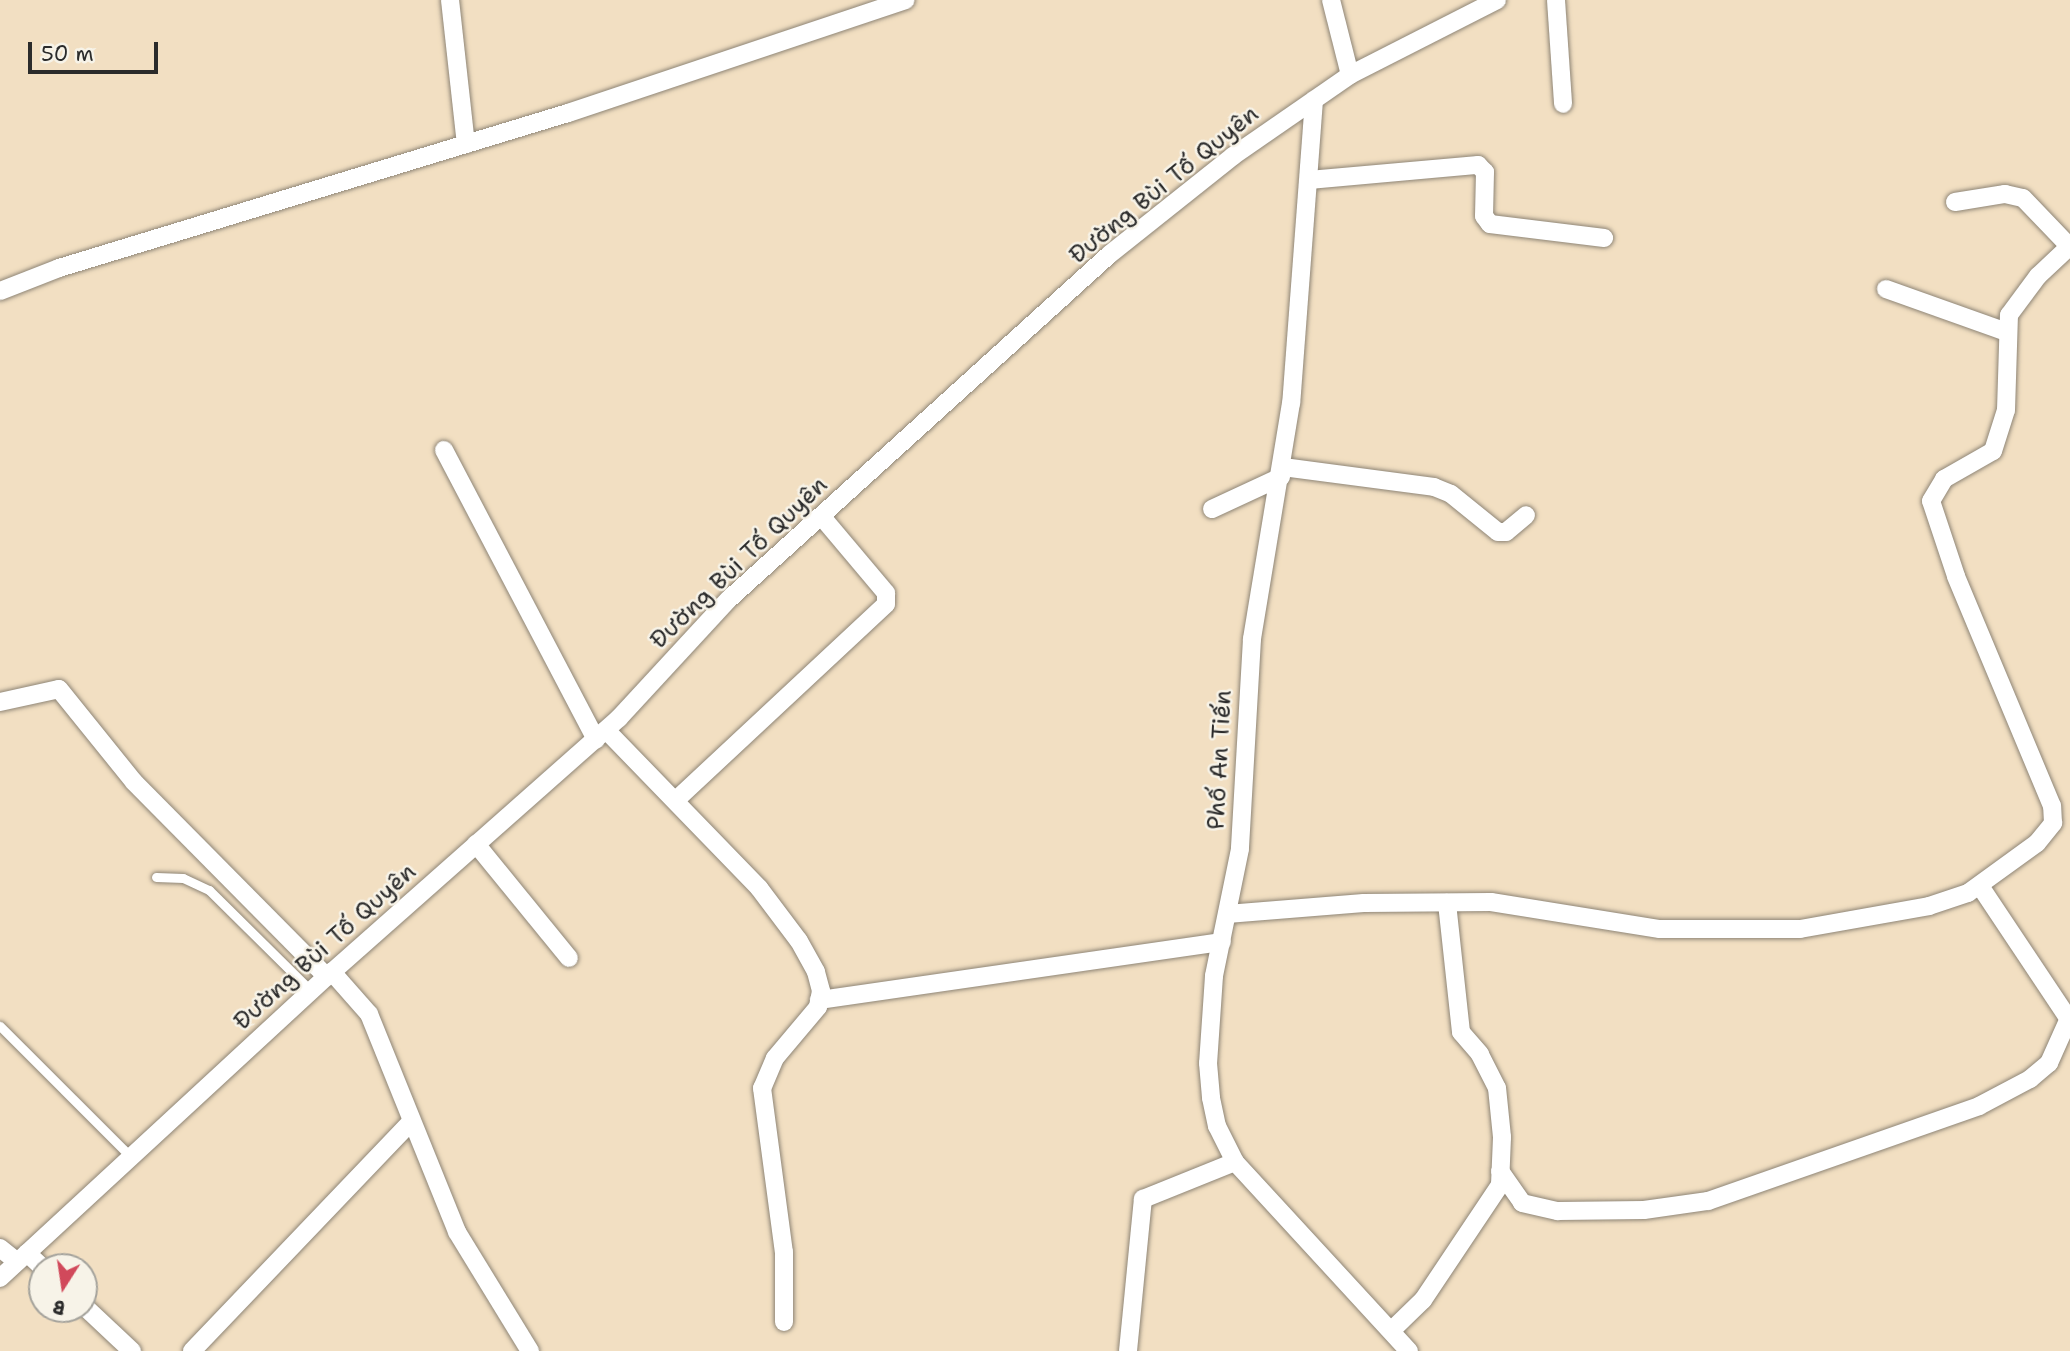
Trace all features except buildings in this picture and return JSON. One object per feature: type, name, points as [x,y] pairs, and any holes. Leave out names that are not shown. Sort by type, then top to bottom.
[{"type":"street","points":[[450,0],[466,144]]},
{"type":"street","points":[[0,291],[59,268],[466,144],[906,0]]},
{"type":"street","points":[[1331,0],[1350,75]]},
{"type":"street","name":"Đường Bùi Tố Quyên","points":[[0,1278],[329,974],[601,735],[728,600],[1110,254],[1233,156],[1350,75],[1497,0]]},
{"type":"street","points":[[1556,0],[1563,104]]},
{"type":"street","name":"Phố An Tiến","points":[[1314,100],[1282,472],[1252,639],[1240,849],[1214,976],[1208,1063],[1217,1126],[1235,1162],[1392,1330],[1405,1349]]},
{"type":"street","points":[[1309,180],[1478,165],[1485,172],[1484,216],[1490,224],[1604,238]]},
{"type":"street","points":[[1227,914],[1364,903],[1491,902],[1547,909],[1612,925],[1763,931],[1828,925],[1929,906],[1980,886],[2016,854],[2036,843],[2053,823],[2052,806],[1956,576],[1931,501],[1944,479],[1978,463],[1993,451],[2000,437],[2006,410],[2007,332],[2013,306],[2069,246],[2023,198],[2004,194],[1955,202]]},
{"type":"street","points":[[1886,289],[2007,332]]},
{"type":"street","points":[[444,450],[601,735],[676,800],[759,888],[799,941],[816,972],[819,1000],[775,1058],[762,1088],[784,1252],[784,1322]]},
{"type":"street","points":[[1212,509],[1282,472],[1434,487],[1451,494],[1498,532],[1506,532],[1525,515]]},
{"type":"street","points":[[676,800],[886,604],[886,593],[822,517]]},
{"type":"street","points":[[0,702],[59,689],[134,782],[329,974],[374,1024],[410,1123],[457,1232],[530,1351]]},
{"type":"street","points":[[476,844],[569,958]]},
{"type":"street","points":[[1500,1171],[1522,1203],[1558,1211],[1644,1210],[1708,1201],[1777,1174],[1901,1137],[1979,1106],[2030,1079],[2049,1063],[2069,1017],[1980,886]]},
{"type":"street","points":[[1392,1330],[1423,1300],[1481,1219],[1500,1185],[1497,1088],[1480,1054],[1461,1032],[1447,903]]},
{"type":"street","points":[[819,1000],[1223,942]]},
{"type":"street","points":[[192,1351],[410,1123]]},
{"type":"street","points":[[1128,1351],[1143,1199],[1235,1162]]},
{"type":"street","points":[[0,1248],[28,1261]]},
{"type":"street","points":[[98,1319],[132,1351]]},
{"type":"lane","points":[[156,877],[183,878],[209,890],[311,991]]},
{"type":"lane","points":[[0,1026],[131,1157]]}]
